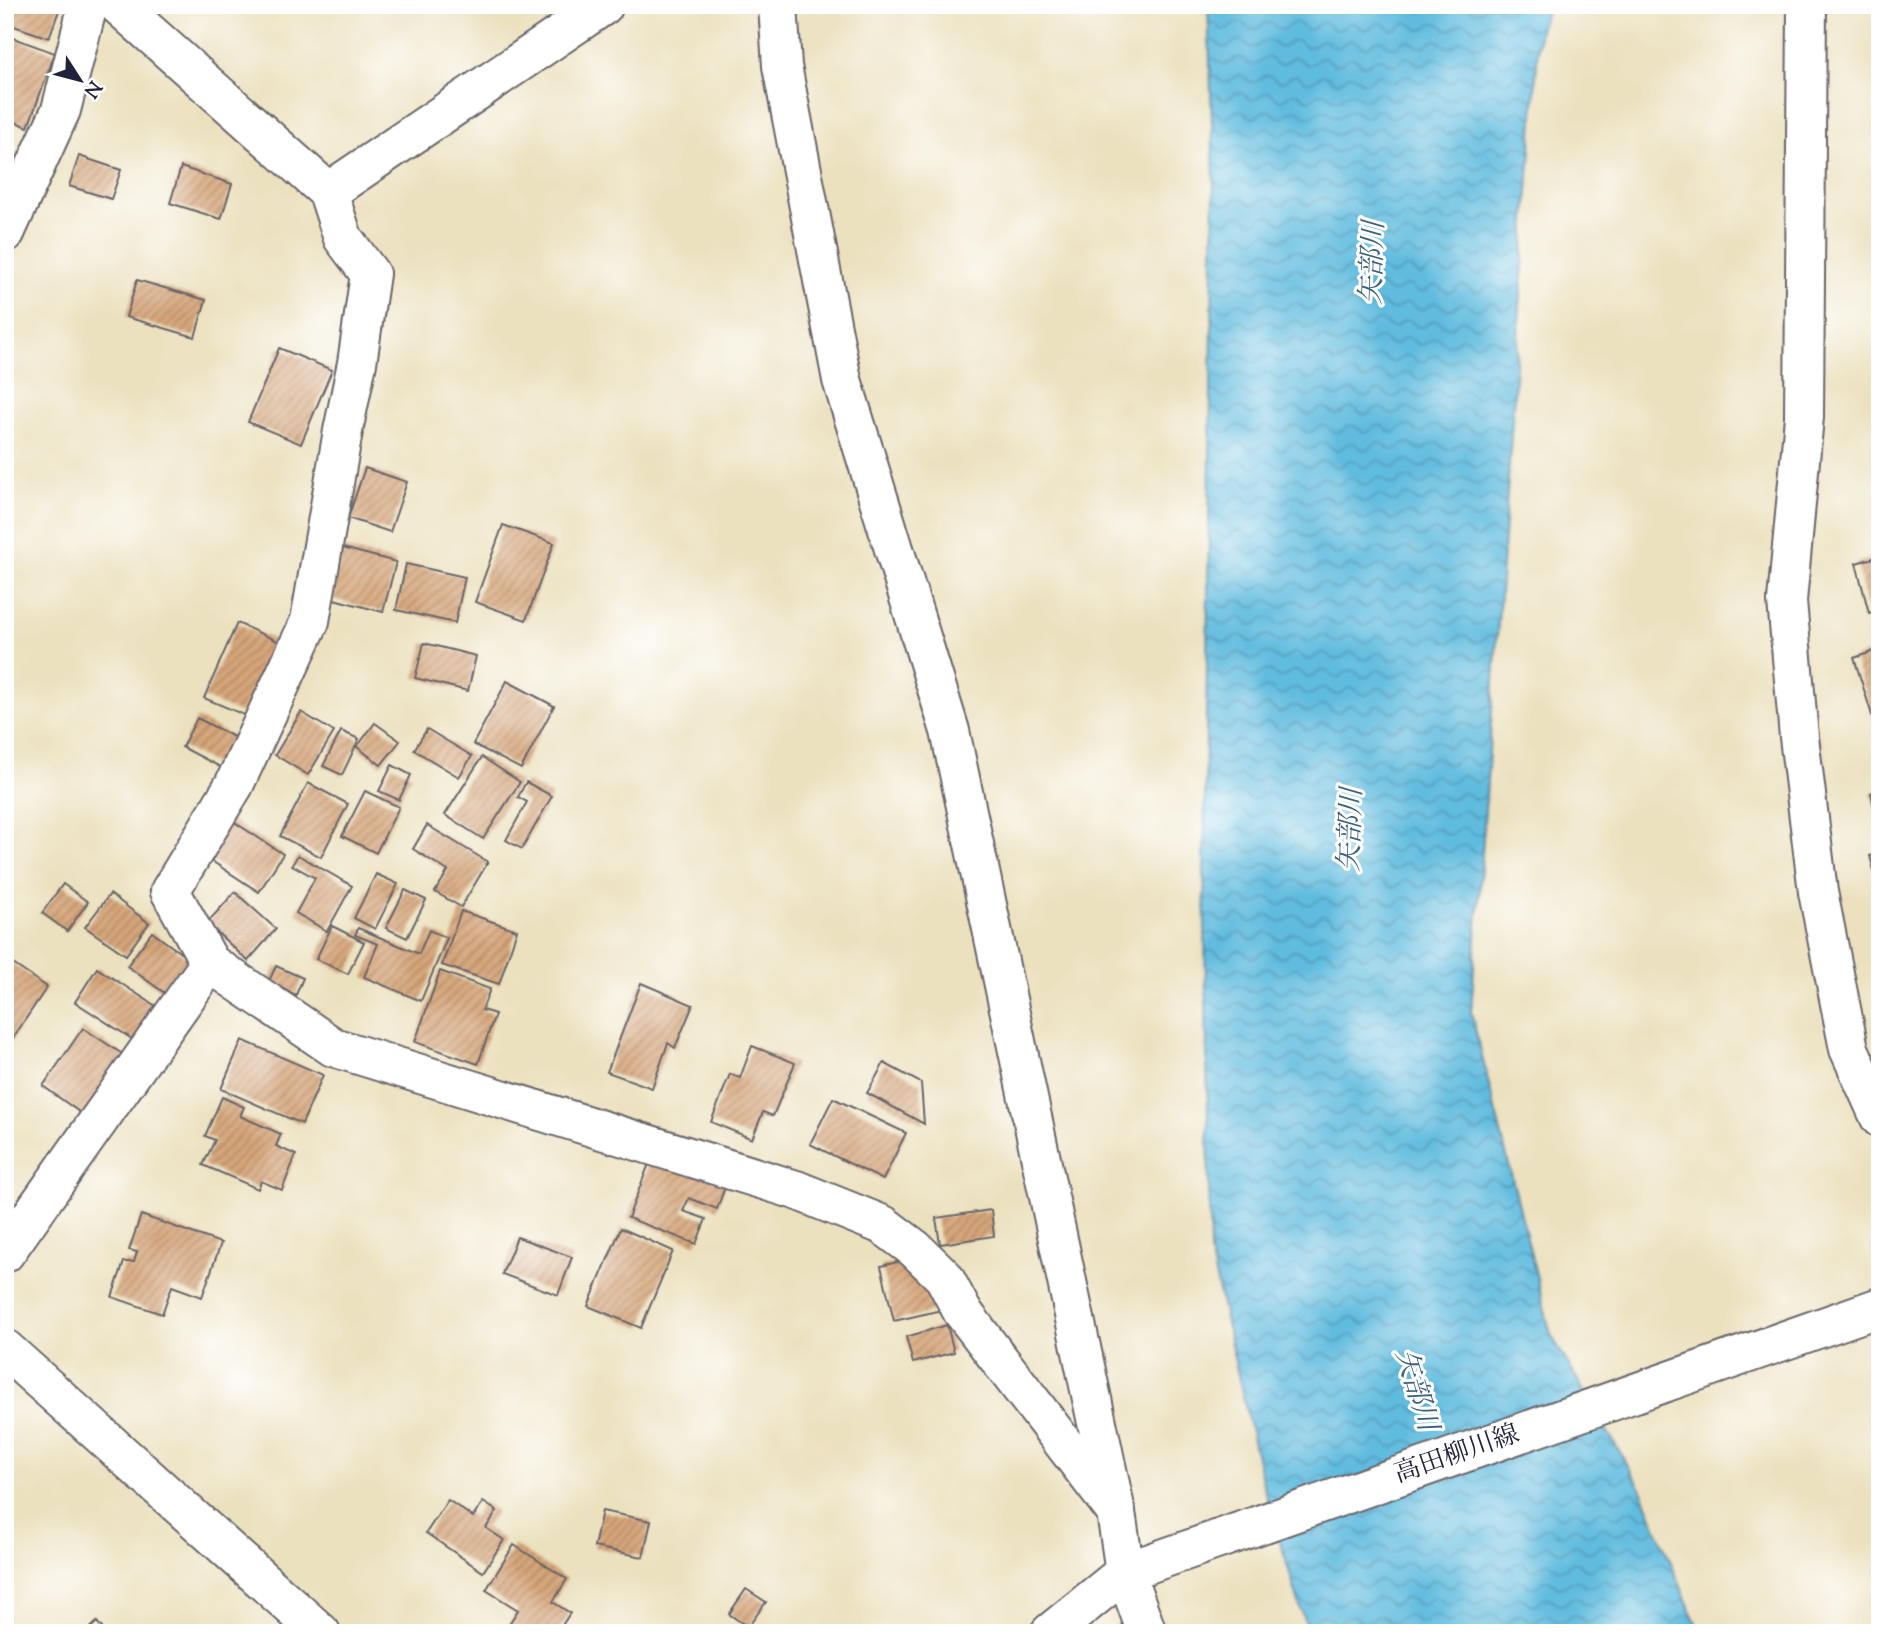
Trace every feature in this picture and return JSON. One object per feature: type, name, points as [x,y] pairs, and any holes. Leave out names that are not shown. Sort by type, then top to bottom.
[{"type":"street","points":[[5,233],[61,110],[88,5]]},
{"type":"street","points":[[118,5],[328,192],[343,238],[370,274],[357,363],[310,621],[234,785],[170,891],[209,963],[333,1047],[796,1190],[883,1225],[915,1249],[944,1277],[962,1311],[1116,1512]]},
{"type":"street","points":[[328,192],[604,5]]},
{"type":"street","points":[[778,5],[782,66],[842,380],[950,732],[1116,1512],[1137,1568],[1147,1633]]},
{"type":"street","points":[[1807,5],[1804,417],[1787,601],[1799,737],[1818,892],[1849,1049],[1880,1118]]},
{"type":"street","points":[[5,1253],[209,963]]},
{"type":"street","name":"高田柳川線","points":[[1051,1633],[1137,1568],[1880,1307]]},
{"type":"street","points":[[5,1349],[321,1633]]},
{"type":"water","name":"矢部川","points":[[1208,5],[1548,5],[1539,33],[1471,1012],[1551,1335],[1639,1485],[1700,1633],[1308,1633],[1264,1488],[1210,1253],[1204,863],[1214,184]]},
{"type":"building","points":[[10,5],[61,5],[49,38],[5,23]]},
{"type":"building","points":[[5,35],[55,53],[28,127],[5,118]]},
{"type":"building","points":[[79,156],[121,170],[111,199],[69,186]]},
{"type":"building","points":[[181,167],[232,184],[221,219],[170,203]]},
{"type":"building","points":[[137,280],[206,300],[195,337],[126,317]]},
{"type":"building","points":[[279,348],[332,370],[301,444],[248,422]]},
{"type":"building","points":[[365,468],[407,482],[390,532],[348,518]]},
{"type":"building","points":[[503,525],[554,543],[526,620],[475,602]]},
{"type":"building","points":[[343,548],[396,562],[383,612],[330,598]]},
{"type":"building","points":[[1880,556],[1880,610],[1869,613],[1856,563]]},
{"type":"building","points":[[406,564],[465,577],[455,623],[396,610]]},
{"type":"building","points":[[237,623],[282,643],[249,717],[204,698]]},
{"type":"building","points":[[424,643],[476,656],[468,691],[415,678]]},
{"type":"building","points":[[1880,649],[1880,713],[1872,715],[1854,658]]},
{"type":"building","points":[[507,681],[554,706],[521,769],[473,744]]},
{"type":"building","points":[[301,712],[334,732],[308,775],[275,755]]},
{"type":"building","points":[[197,718],[238,739],[222,768],[182,747]]},
{"type":"building","points":[[375,723],[400,741],[381,765],[357,747]]},
{"type":"building","points":[[427,729],[472,756],[459,777],[414,750]]},
{"type":"building","points":[[341,731],[359,739],[342,775],[323,766]]},
{"type":"building","points":[[482,757],[520,782],[483,839],[445,815]]},
{"type":"building","points":[[392,765],[411,775],[399,800],[379,791]]},
{"type":"building","points":[[526,782],[552,796],[522,849],[506,840],[527,802],[518,797]]},
{"type":"building","points":[[308,783],[348,804],[321,857],[280,836]]},
{"type":"building","points":[[1880,790],[1880,826],[1879,826],[1871,793]]},
{"type":"building","points":[[365,791],[399,807],[376,853],[342,836]]},
{"type":"building","points":[[228,818],[283,854],[259,892],[204,856]]},
{"type":"building","points":[[427,825],[488,862],[461,907],[435,892],[448,871],[413,849]]},
{"type":"building","points":[[1880,853],[1880,887],[1879,887],[1870,856]]},
{"type":"building","points":[[298,855],[352,886],[327,931],[296,913],[315,878],[292,865]]},
{"type":"building","points":[[376,874],[398,884],[375,929],[354,918]]},
{"type":"building","points":[[63,884],[88,902],[67,931],[42,913]]},
{"type":"building","points":[[405,890],[426,900],[407,938],[386,928]]},
{"type":"building","points":[[235,892],[276,929],[248,961],[207,923]]},
{"type":"building","points":[[110,894],[149,923],[126,955],[85,927]]},
{"type":"building","points":[[461,911],[517,930],[499,984],[442,965]]},
{"type":"building","points":[[332,926],[364,942],[348,974],[316,959]]},
{"type":"building","points":[[358,928],[419,954],[429,930],[447,938],[421,1001],[364,977],[378,944],[355,935]]},
{"type":"building","points":[[152,932],[194,963],[169,996],[127,966]]},
{"type":"building","points":[[7,960],[47,987],[5,1050],[5,963]]},
{"type":"building","points":[[276,966],[303,978],[296,995],[268,983]]},
{"type":"building","points":[[97,968],[162,1010],[140,1044],[75,1002]]},
{"type":"building","points":[[440,971],[490,989],[482,1010],[495,1014],[478,1064],[415,1042]]},
{"type":"building","points":[[641,983],[693,1005],[675,1048],[668,1043],[652,1088],[607,1072]]},
{"type":"building","points":[[83,1028],[130,1059],[89,1119],[43,1086]]},
{"type":"building","points":[[242,1040],[323,1075],[302,1124],[221,1089]]},
{"type":"building","points":[[752,1046],[795,1063],[773,1116],[763,1112],[752,1139],[711,1122],[730,1074],[740,1078]]},
{"type":"building","points":[[884,1063],[921,1083],[924,1124],[867,1093]]},
{"type":"building","points":[[222,1097],[244,1107],[240,1116],[281,1134],[276,1146],[296,1155],[282,1190],[261,1181],[258,1189],[203,1165],[215,1140],[205,1136]]},
{"type":"building","points":[[833,1098],[906,1133],[883,1180],[810,1144]]},
{"type":"building","points":[[652,1156],[726,1184],[717,1209],[689,1198],[683,1211],[706,1219],[696,1244],[628,1218]]},
{"type":"building","points":[[991,1210],[994,1236],[940,1244],[936,1218]]},
{"type":"building","points":[[141,1215],[221,1243],[202,1297],[172,1286],[162,1314],[112,1297],[124,1262],[134,1262],[137,1252],[129,1250]]},
{"type":"building","points":[[621,1228],[673,1251],[641,1328],[588,1306]]},
{"type":"building","points":[[517,1237],[572,1257],[558,1295],[502,1274]]},
{"type":"building","points":[[914,1258],[950,1308],[894,1321],[881,1266]]},
{"type":"building","points":[[947,1325],[954,1352],[913,1363],[906,1337]]},
{"type":"building","points":[[448,1500],[473,1517],[483,1502],[497,1511],[486,1528],[504,1540],[483,1572],[426,1533]]},
{"type":"building","points":[[602,1511],[651,1521],[643,1557],[594,1547]]},
{"type":"building","points":[[514,1545],[567,1579],[553,1602],[570,1613],[557,1633],[543,1628],[540,1633],[503,1633],[518,1610],[486,1590]]},
{"type":"building","points":[[746,1589],[766,1602],[748,1627],[729,1614]]},
{"type":"building","points":[[97,1622],[106,1633],[85,1633]]}]
